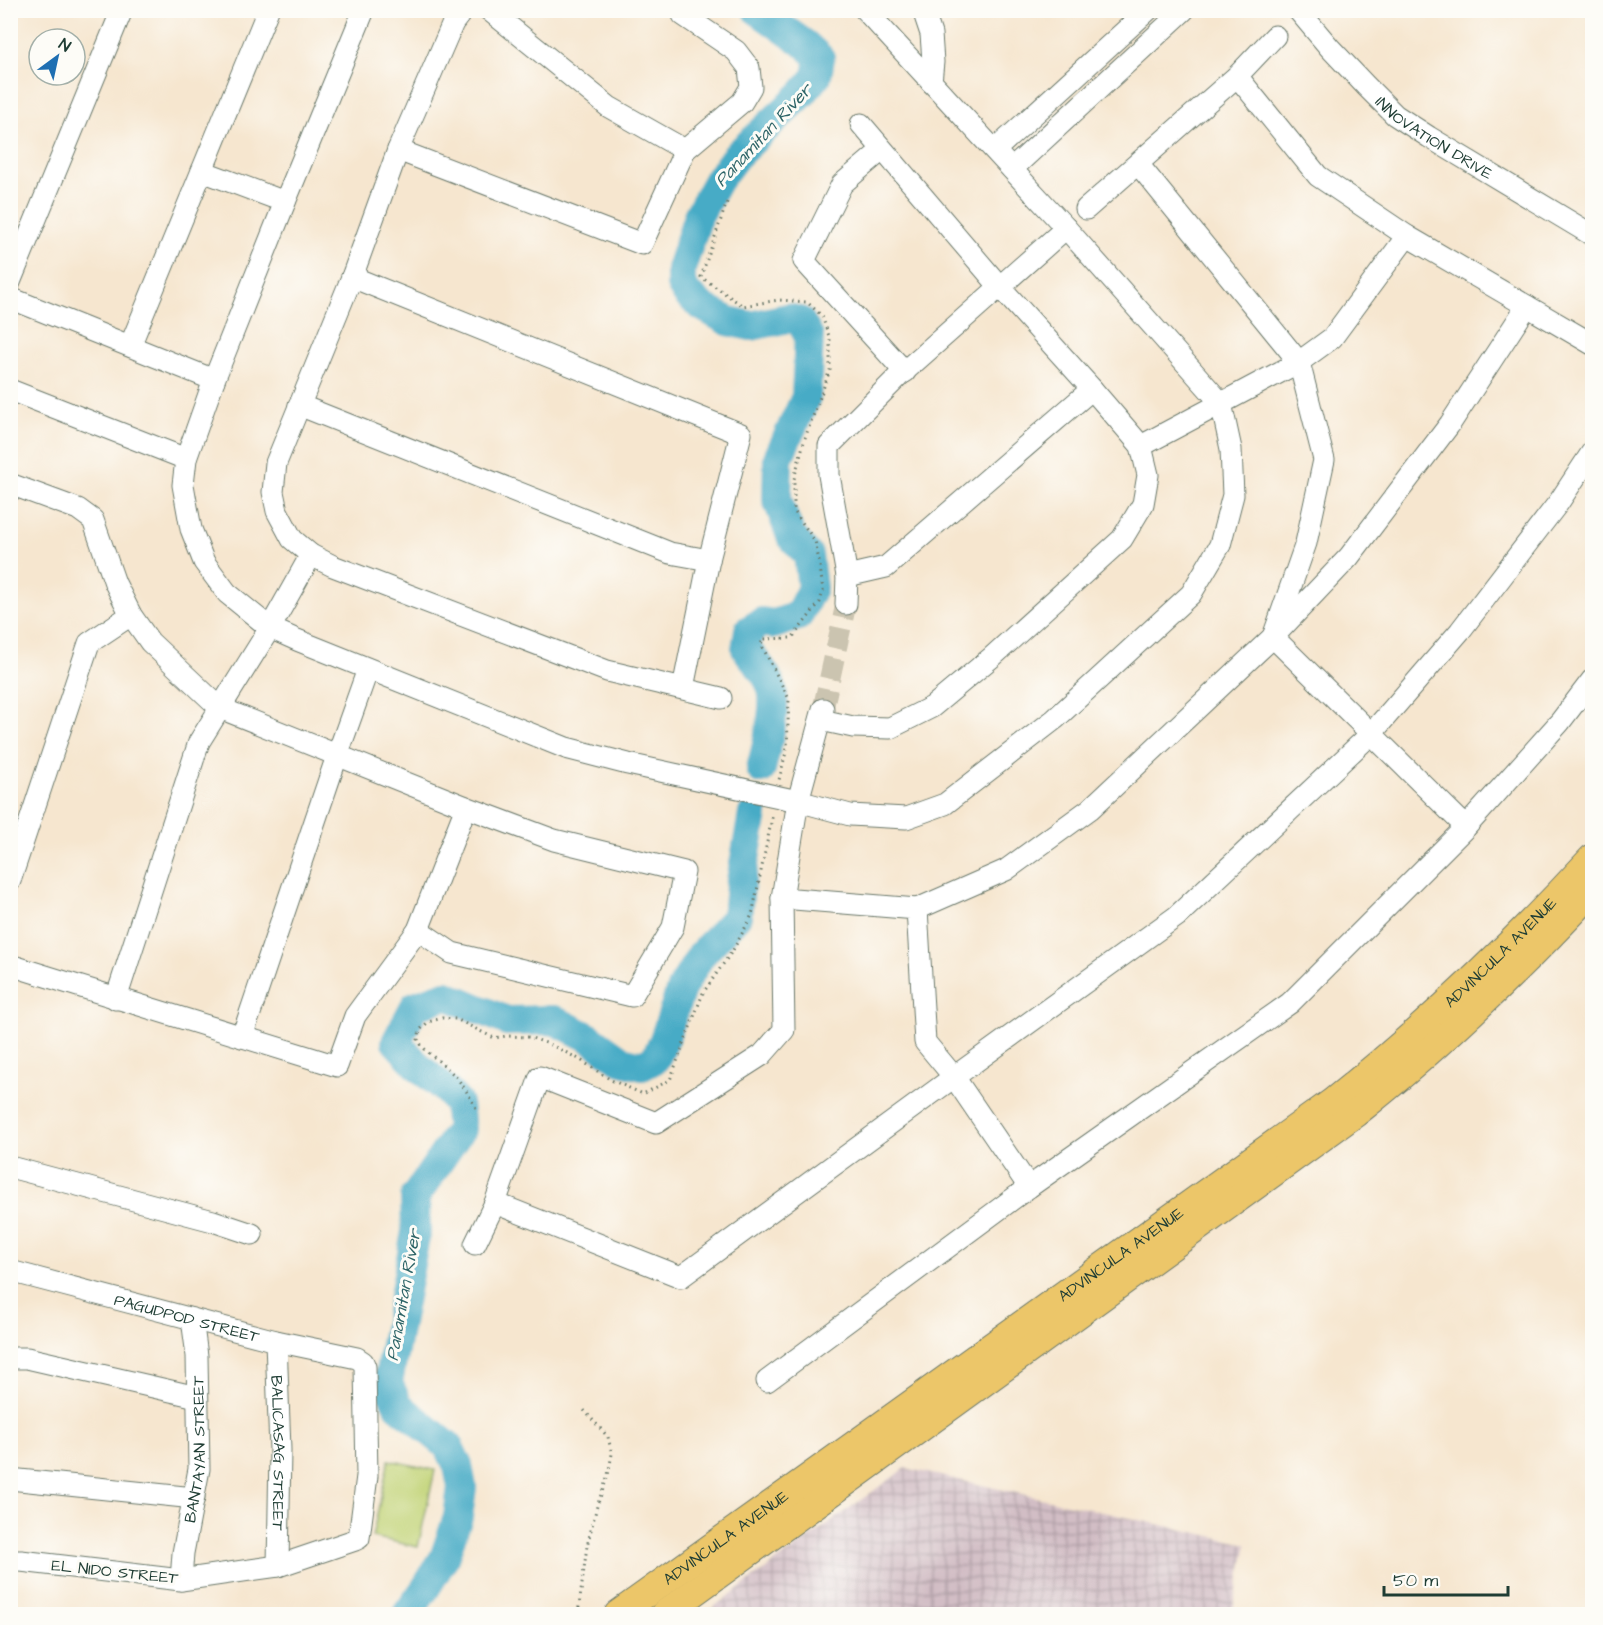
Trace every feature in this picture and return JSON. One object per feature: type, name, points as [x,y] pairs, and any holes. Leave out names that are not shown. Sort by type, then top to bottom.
[{"type":"main road","name":"ADVINCULA AVENUE","points":[[664,1614],[896,1431],[1371,1071],[1522,933],[1593,858]]},
{"type":"main road","name":"ADVINCULA AVENUE","points":[[618,1614],[896,1431],[1321,1140],[1392,1085],[1475,1010],[1593,892]]},
{"type":"street","points":[[10,282],[122,10]]},
{"type":"street","points":[[130,346],[268,10]]},
{"type":"street","points":[[364,10],[214,380],[186,459],[183,485],[191,529],[204,562],[227,593],[270,628],[566,748],[850,815],[906,818],[945,804],[1055,719],[1191,594],[1220,545],[1233,495],[1231,449],[1221,403],[1066,228],[865,10]]},
{"type":"street","points":[[463,10],[453,23],[398,150],[352,277],[276,463],[273,492],[277,512],[292,539],[311,555],[333,566],[607,671],[721,698]]},
{"type":"street","points":[[489,10],[609,107],[685,150]]},
{"type":"street","points":[[398,150],[642,244],[685,150],[742,102],[751,87],[749,68],[736,51],[683,15],[681,10]]},
{"type":"street","points":[[923,10],[931,34],[933,62],[931,82]]},
{"type":"street","points":[[995,150],[1148,10]]},
{"type":"street","points":[[1012,169],[1184,10]]},
{"type":"street","name":"INNOVATION DRIVE","points":[[1299,10],[1337,56],[1395,115],[1593,235]]},
{"type":"street","points":[[1086,208],[1237,76],[1275,36]]},
{"type":"street","points":[[1237,76],[1318,176],[1407,236],[1593,344]]},
{"type":"street","points":[[475,1244],[495,1203],[540,1077],[656,1123],[762,1055],[784,1030],[782,898],[798,801],[822,714],[853,727],[890,728],[932,707],[992,657],[1122,539],[1143,504],[1148,475],[1141,446],[1000,287],[861,124]]},
{"type":"street","points":[[882,150],[842,184],[804,261],[905,372]]},
{"type":"street","points":[[1138,164],[1299,362],[1324,460],[1306,543],[1273,637]]},
{"type":"street","points":[[202,171],[285,202]]},
{"type":"street","points":[[846,604],[846,576],[830,475],[829,446],[905,372],[1066,228]]},
{"type":"street","points":[[1141,446],[1299,362],[1332,338],[1407,236]]},
{"type":"street","points":[[352,277],[741,434],[709,560],[683,688]]},
{"type":"street","points":[[10,298],[214,380]]},
{"type":"street","points":[[782,898],[917,909],[1006,870],[1090,809],[1273,637],[1349,557],[1450,424],[1527,306]]},
{"type":"street","points":[[846,576],[886,567],[1092,389]]},
{"type":"street","points":[[10,390],[186,459]]},
{"type":"street","points":[[299,405],[670,553],[709,560]]},
{"type":"street","points":[[495,1203],[681,1276],[1177,916],[1371,734],[1460,632],[1559,502],[1593,452]]},
{"type":"street","points":[[10,483],[78,509],[93,520],[115,583],[131,615],[150,642],[220,708],[554,840],[684,872],[673,927],[632,996],[452,953],[418,930]]},
{"type":"street","points":[[116,999],[199,742],[270,628],[311,555]]},
{"type":"street","points":[[10,881],[89,643],[131,615]]},
{"type":"street","points":[[1273,637],[1466,827]]},
{"type":"street","points":[[242,1037],[368,669]]},
{"type":"street","points":[[767,1381],[1029,1187],[1290,1003],[1466,827],[1560,722],[1593,680]]},
{"type":"street","points":[[10,965],[337,1066],[355,1016],[418,930],[466,807]]},
{"type":"street","points":[[917,909],[925,1042],[954,1077],[1029,1187]]},
{"type":"street","points":[[10,1167],[213,1221],[252,1234]]},
{"type":"street","name":"PAGUDPOD STREET","points":[[10,1271],[276,1341],[357,1358],[363,1362],[365,1367],[367,1476],[358,1538]]},
{"type":"street","name":"BANTAYAN STREET","points":[[181,1580],[183,1553],[199,1469],[198,1356],[192,1319]]},
{"type":"street","name":"BALICASAG STREET","points":[[276,1341],[280,1450],[278,1566]]},
{"type":"street","points":[[10,1358],[27,1358],[197,1396]]},
{"type":"street","points":[[10,1479],[194,1498]]},
{"type":"street","name":"EL NIDO STREET","points":[[10,1561],[181,1580],[278,1566],[358,1538]]},
{"type":"path","points":[[476,1108],[466,1090],[452,1073],[423,1049],[418,1040],[420,1030],[428,1022],[442,1018],[456,1018],[494,1038],[529,1036],[579,1059],[611,1080],[643,1094],[670,1080],[703,993],[733,950],[752,915],[787,748],[789,699],[761,644],[763,639],[792,638],[820,602],[823,591],[815,542],[794,511],[794,479],[805,438],[830,370],[830,339],[822,316],[807,302],[779,300],[743,306],[701,277],[727,202]]},
{"type":"path","points":[[578,1614],[587,1546],[612,1454],[608,1437],[584,1409]]},
{"type":"shaded area","points":[[905,1468],[1247,1544],[1232,1614],[704,1614]]},
{"type":"green space","points":[[389,1460],[435,1470],[418,1547],[372,1537]]},
{"type":"waterway","name":"Panamitan River","points":[[757,10],[806,45],[820,58],[817,76],[802,94],[736,156],[718,180],[698,216],[681,269],[681,284],[687,294],[703,307],[728,321],[751,326],[788,318],[800,321],[809,336],[806,397],[778,458],[777,499],[791,536],[808,555],[812,588],[798,616],[774,624],[762,622],[749,630],[746,649],[768,678],[773,698],[770,729],[761,769]]},
{"type":"waterway","name":"Panamitan River","points":[[407,1614],[444,1558],[458,1517],[462,1487],[458,1466],[449,1447],[398,1405],[388,1383],[416,1232],[415,1197],[461,1129],[458,1103],[396,1042],[415,1006],[446,995],[507,1021],[554,1020],[590,1038],[622,1061],[642,1066],[655,1059],[663,1043],[681,989],[701,955],[737,916],[753,814]]},
{"type":"tunnel","points":[[823,709],[846,604]]}]
